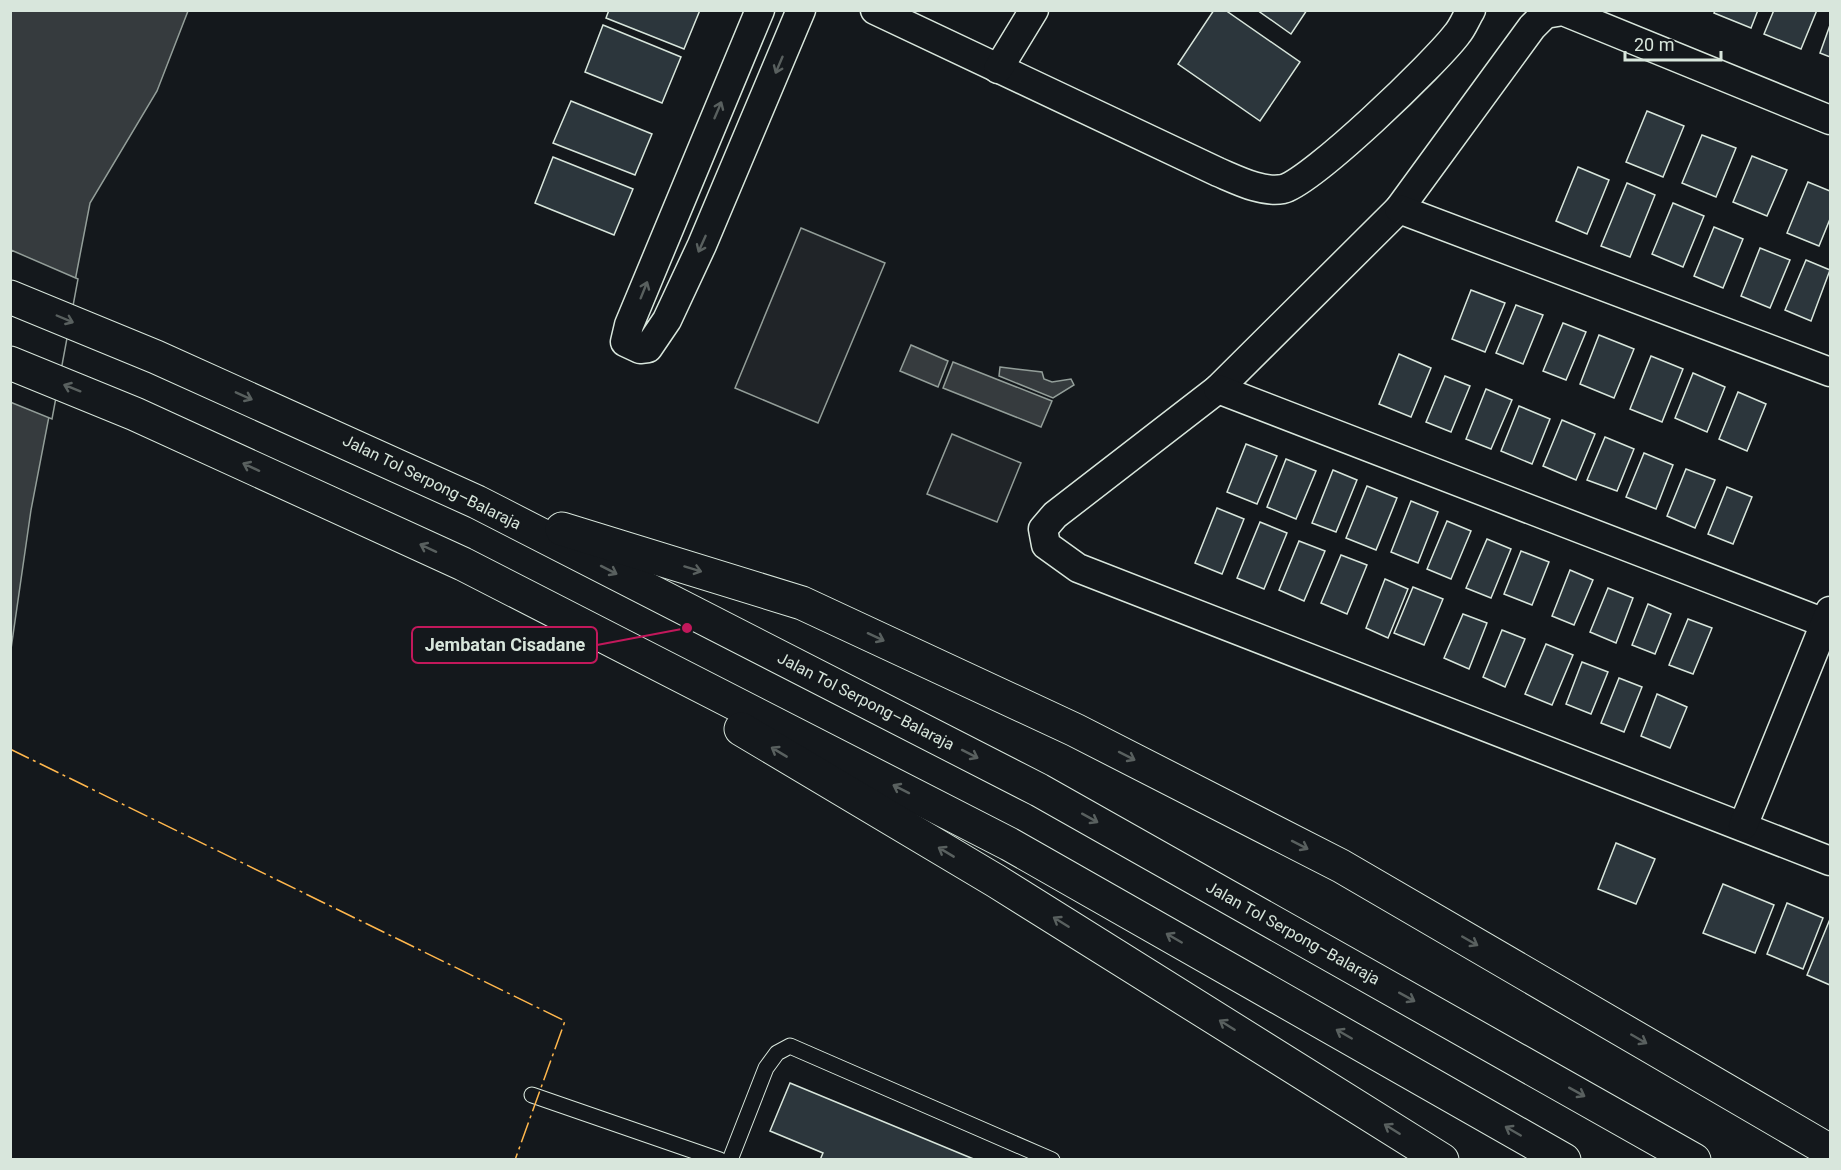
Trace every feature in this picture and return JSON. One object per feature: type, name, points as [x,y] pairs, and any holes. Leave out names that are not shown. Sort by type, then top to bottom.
[{"type":"highway","name":"Jalan Tol Serpong–Balaraja","points":[[10,297],[156,357],[477,502],[1040,790],[1694,1160]]},
{"type":"highway","points":[[10,363],[135,414],[463,564],[1010,844],[1564,1160]]},
{"type":"highway","points":[[477,502],[802,603],[1075,730],[1341,866],[1830,1151]]},
{"type":"highway","points":[[463,564],[996,881],[1442,1160]]},
{"type":"street","points":[[760,10],[629,325],[625,342],[632,346],[648,348],[667,320],[741,155],[801,10]]},
{"type":"street","points":[[875,10],[1218,172],[1259,188],[1285,189],[1301,181],[1415,81],[1458,34],[1471,10]]},
{"type":"street","points":[[999,69],[1034,10]]},
{"type":"street","points":[[1830,120],[1563,11],[1545,14],[1532,27],[1399,209],[1218,389],[1055,515],[1043,529],[1046,545],[1078,568],[1830,861]]},
{"type":"street","points":[[1399,209],[1830,372]]},
{"type":"street","points":[[1218,389],[1829,620],[1743,826]]},
{"type":"lane","points":[[730,1160],[766,1068],[777,1053],[790,1046],[1052,1160]]},
{"type":"lane","points":[[532,1095],[720,1160]]},
{"type":"shaded area","points":[[11,11],[188,11],[157,91],[90,203],[31,510],[11,649]]},
{"type":"shaded area","points":[[801,228],[885,263],[818,423],[735,388]]},
{"type":"shaded area","points":[[911,345],[948,361],[938,387],[900,371]]},
{"type":"shaded area","points":[[953,362],[1052,401],[1041,427],[943,388]]},
{"type":"shaded area","points":[[1000,367],[1042,372],[1044,379],[1052,382],[1071,379],[1074,385],[1053,398],[999,376]]},
{"type":"shaded area","points":[[952,434],[1021,463],[997,522],[927,494]]},
{"type":"pier","points":[[11,250],[78,279],[52,419],[10,402]]},
{"type":"building","points":[[609,10],[700,10],[684,49],[606,18]]},
{"type":"building","points":[[1214,10],[1225,10],[1300,62],[1260,121],[1178,64]]},
{"type":"building","points":[[1257,10],[1307,10],[1291,34]]},
{"type":"building","points":[[1715,10],[1758,10],[1751,28],[1714,13]]},
{"type":"building","points":[[1774,10],[1817,10],[1801,49],[1764,34]]},
{"type":"building","points":[[603,25],[681,57],[662,103],[585,72]]},
{"type":"building","points":[[1830,25],[1830,57],[1820,53]]},
{"type":"building","points":[[571,101],[652,134],[635,175],[553,143]]},
{"type":"building","points":[[1647,111],[1684,126],[1663,177],[1626,162]]},
{"type":"building","points":[[1702,135],[1736,148],[1716,197],[1682,183]]},
{"type":"building","points":[[1752,156],[1787,170],[1767,216],[1733,202]]},
{"type":"building","points":[[553,157],[633,189],[614,235],[535,203]]},
{"type":"building","points":[[1578,167],[1609,180],[1587,234],[1556,221]]},
{"type":"building","points":[[1808,182],[1830,191],[1830,219],[1819,246],[1787,233]]},
{"type":"building","points":[[1627,183],[1655,195],[1630,257],[1601,246]]},
{"type":"building","points":[[1673,203],[1704,216],[1683,267],[1652,254]]},
{"type":"building","points":[[1714,227],[1743,239],[1723,288],[1694,276]]},
{"type":"building","points":[[1760,248],[1790,260],[1770,308],[1741,296]]},
{"type":"building","points":[[1806,260],[1830,270],[1811,321],[1785,310]]},
{"type":"building","points":[[1471,290],[1505,303],[1485,352],[1452,339]]},
{"type":"building","points":[[1516,305],[1543,315],[1523,364],[1496,353]]},
{"type":"building","points":[[1563,323],[1586,332],[1566,380],[1543,371]]},
{"type":"building","points":[[1599,335],[1634,349],[1614,398],[1580,384]]},
{"type":"building","points":[[1399,354],[1431,368],[1411,417],[1379,404]]},
{"type":"building","points":[[1651,356],[1683,369],[1662,422],[1630,409]]},
{"type":"building","points":[[1693,373],[1725,387],[1707,432],[1675,418]]},
{"type":"building","points":[[1445,376],[1470,386],[1451,432],[1426,422]]},
{"type":"building","points":[[1486,389],[1512,400],[1491,449],[1466,439]]},
{"type":"building","points":[[1738,392],[1766,404],[1747,451],[1719,439]]},
{"type":"building","points":[[1519,406],[1550,419],[1532,464],[1501,451]]},
{"type":"building","points":[[1562,420],[1595,434],[1576,480],[1543,466]]},
{"type":"building","points":[[1605,437],[1634,449],[1617,491],[1587,480]]},
{"type":"building","points":[[1246,444],[1277,456],[1257,504],[1227,492]]},
{"type":"building","points":[[1644,453],[1673,465],[1656,509],[1626,497]]},
{"type":"building","points":[[1286,459],[1316,471],[1296,519],[1267,507]]},
{"type":"building","points":[[1686,469],[1715,480],[1695,528],[1667,516]]},
{"type":"building","points":[[1333,470],[1357,480],[1336,532],[1312,523]]},
{"type":"building","points":[[1367,486],[1397,498],[1376,550],[1346,538]]},
{"type":"building","points":[[1727,487],[1752,497],[1733,544],[1708,534]]},
{"type":"building","points":[[1411,501],[1438,512],[1418,563],[1391,552]]},
{"type":"building","points":[[1217,508],[1244,519],[1222,574],[1195,563]]},
{"type":"building","points":[[1447,521],[1471,531],[1451,579],[1427,569]]},
{"type":"building","points":[[1260,522],[1287,533],[1264,589],[1237,578]]},
{"type":"building","points":[[1487,539],[1511,549],[1491,598],[1466,588]]},
{"type":"building","points":[[1299,541],[1325,551],[1304,601],[1279,590]]},
{"type":"building","points":[[1521,551],[1549,562],[1532,605],[1504,594]]},
{"type":"building","points":[[1341,555],[1367,565],[1347,614],[1321,603]]},
{"type":"building","points":[[1570,570],[1593,580],[1574,625],[1552,616]]},
{"type":"building","points":[[1385,579],[1408,589],[1388,638],[1366,628]]},
{"type":"building","points":[[1413,587],[1443,599],[1424,645],[1394,633]]},
{"type":"building","points":[[1608,588],[1633,598],[1616,643],[1590,632]]},
{"type":"building","points":[[1648,604],[1671,614],[1655,654],[1632,645]]},
{"type":"building","points":[[1463,614],[1487,623],[1469,669],[1444,658]]},
{"type":"building","points":[[1688,619],[1712,628],[1693,674],[1669,665]]},
{"type":"building","points":[[1502,630],[1525,639],[1505,687],[1483,677]]},
{"type":"building","points":[[1546,644],[1573,655],[1552,705],[1525,694]]},
{"type":"building","points":[[1582,662],[1608,672],[1591,714],[1566,704]]},
{"type":"building","points":[[1619,678],[1642,687],[1624,732],[1601,723]]},
{"type":"building","points":[[1657,694],[1687,707],[1670,748],[1641,736]]},
{"type":"building","points":[[1616,843],[1655,859],[1636,904],[1598,889]]},
{"type":"building","points":[[1723,884],[1774,905],[1755,953],[1703,933]]},
{"type":"building","points":[[1787,903],[1823,918],[1803,969],[1767,954]]},
{"type":"building","points":[[1830,919],[1830,985],[1807,975]]},
{"type":"building","points":[[790,1083],[976,1160],[820,1160],[823,1153],[770,1131]]},
{"type":"power","points":[[10,749],[565,1021],[515,1160]]},
{"type":"place","name":"Jembatan Cisadane","points":[[687,628]]}]
